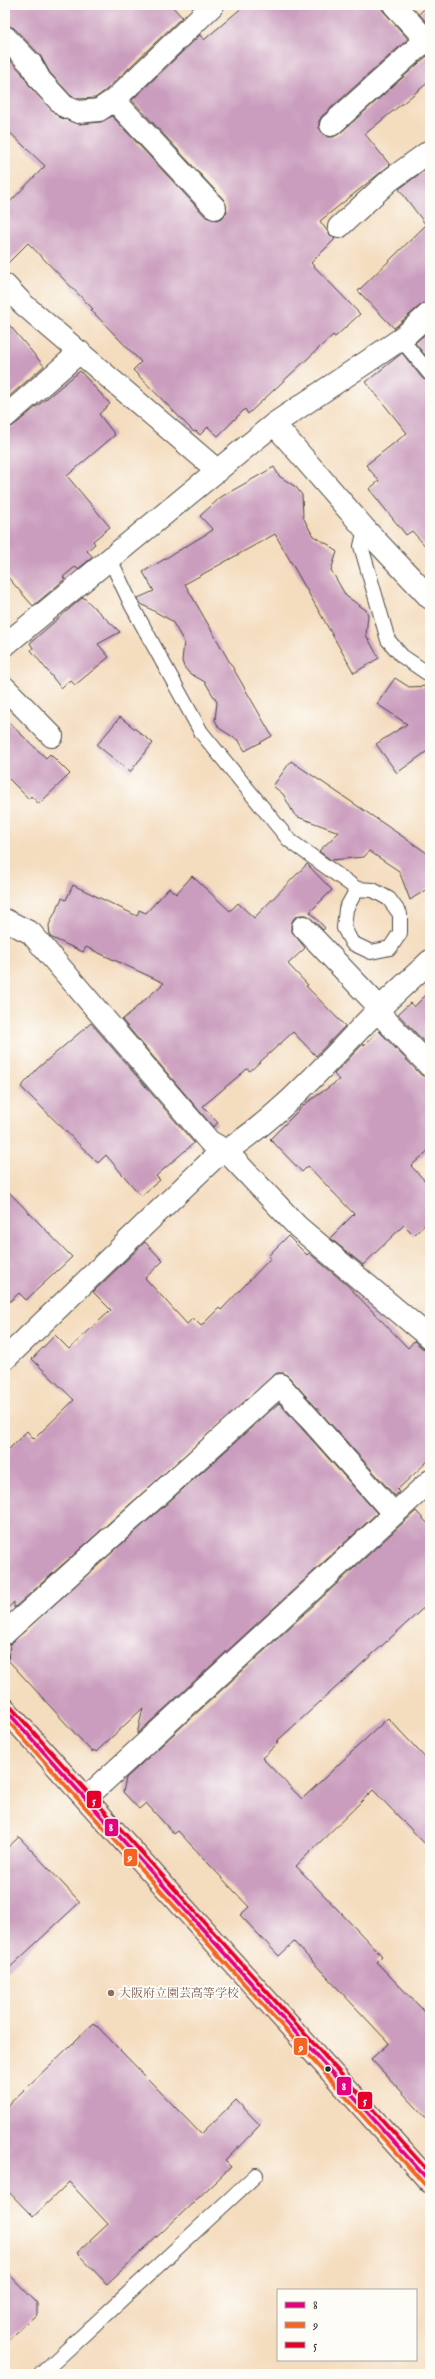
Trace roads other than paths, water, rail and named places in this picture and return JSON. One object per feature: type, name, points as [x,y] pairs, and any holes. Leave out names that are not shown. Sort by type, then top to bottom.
[{"type":"street","points":[[5,36],[31,64],[40,80],[64,106],[78,112],[98,110],[114,100],[213,5]]},
{"type":"street","points":[[331,125],[428,42],[394,5]]},
{"type":"street","points":[[114,100],[215,208]]},
{"type":"street","points":[[339,227],[390,180],[430,151]]},
{"type":"street","points":[[5,285],[23,304],[218,471]]},
{"type":"street","points":[[5,645],[274,424],[401,339],[430,313]]},
{"type":"street","points":[[5,417],[80,352]]},
{"type":"street","points":[[274,424],[365,529],[430,598]]},
{"type":"street","points":[[5,688],[52,736]]},
{"type":"street","points":[[5,920],[31,933],[209,1141],[226,1151],[298,1227],[430,1338]]},
{"type":"street","points":[[303,927],[430,1066]]},
{"type":"street","points":[[5,1359],[213,1159],[242,1141],[313,1080],[379,1010],[430,961]]},
{"type":"street","points":[[5,1633],[280,1385],[394,1514]]},
{"type":"street","points":[[86,1798],[430,1481]]},
{"type":"street","points":[[5,1709],[430,2182]]},
{"type":"lane","points":[[401,339],[430,374]]},
{"type":"lane","points":[[365,529],[361,546],[388,640],[402,656],[430,675]]},
{"type":"lane","points":[[110,559],[132,606],[201,732],[289,840],[358,889],[373,890],[389,899],[400,914],[400,933],[390,948],[371,952],[352,943],[344,928],[346,909],[358,889]]},
{"type":"lane","points":[[41,2374],[256,2175]]},
{"type":"place","name":"大阪府立園芸高等学校","points":[[111,1993]]}]
